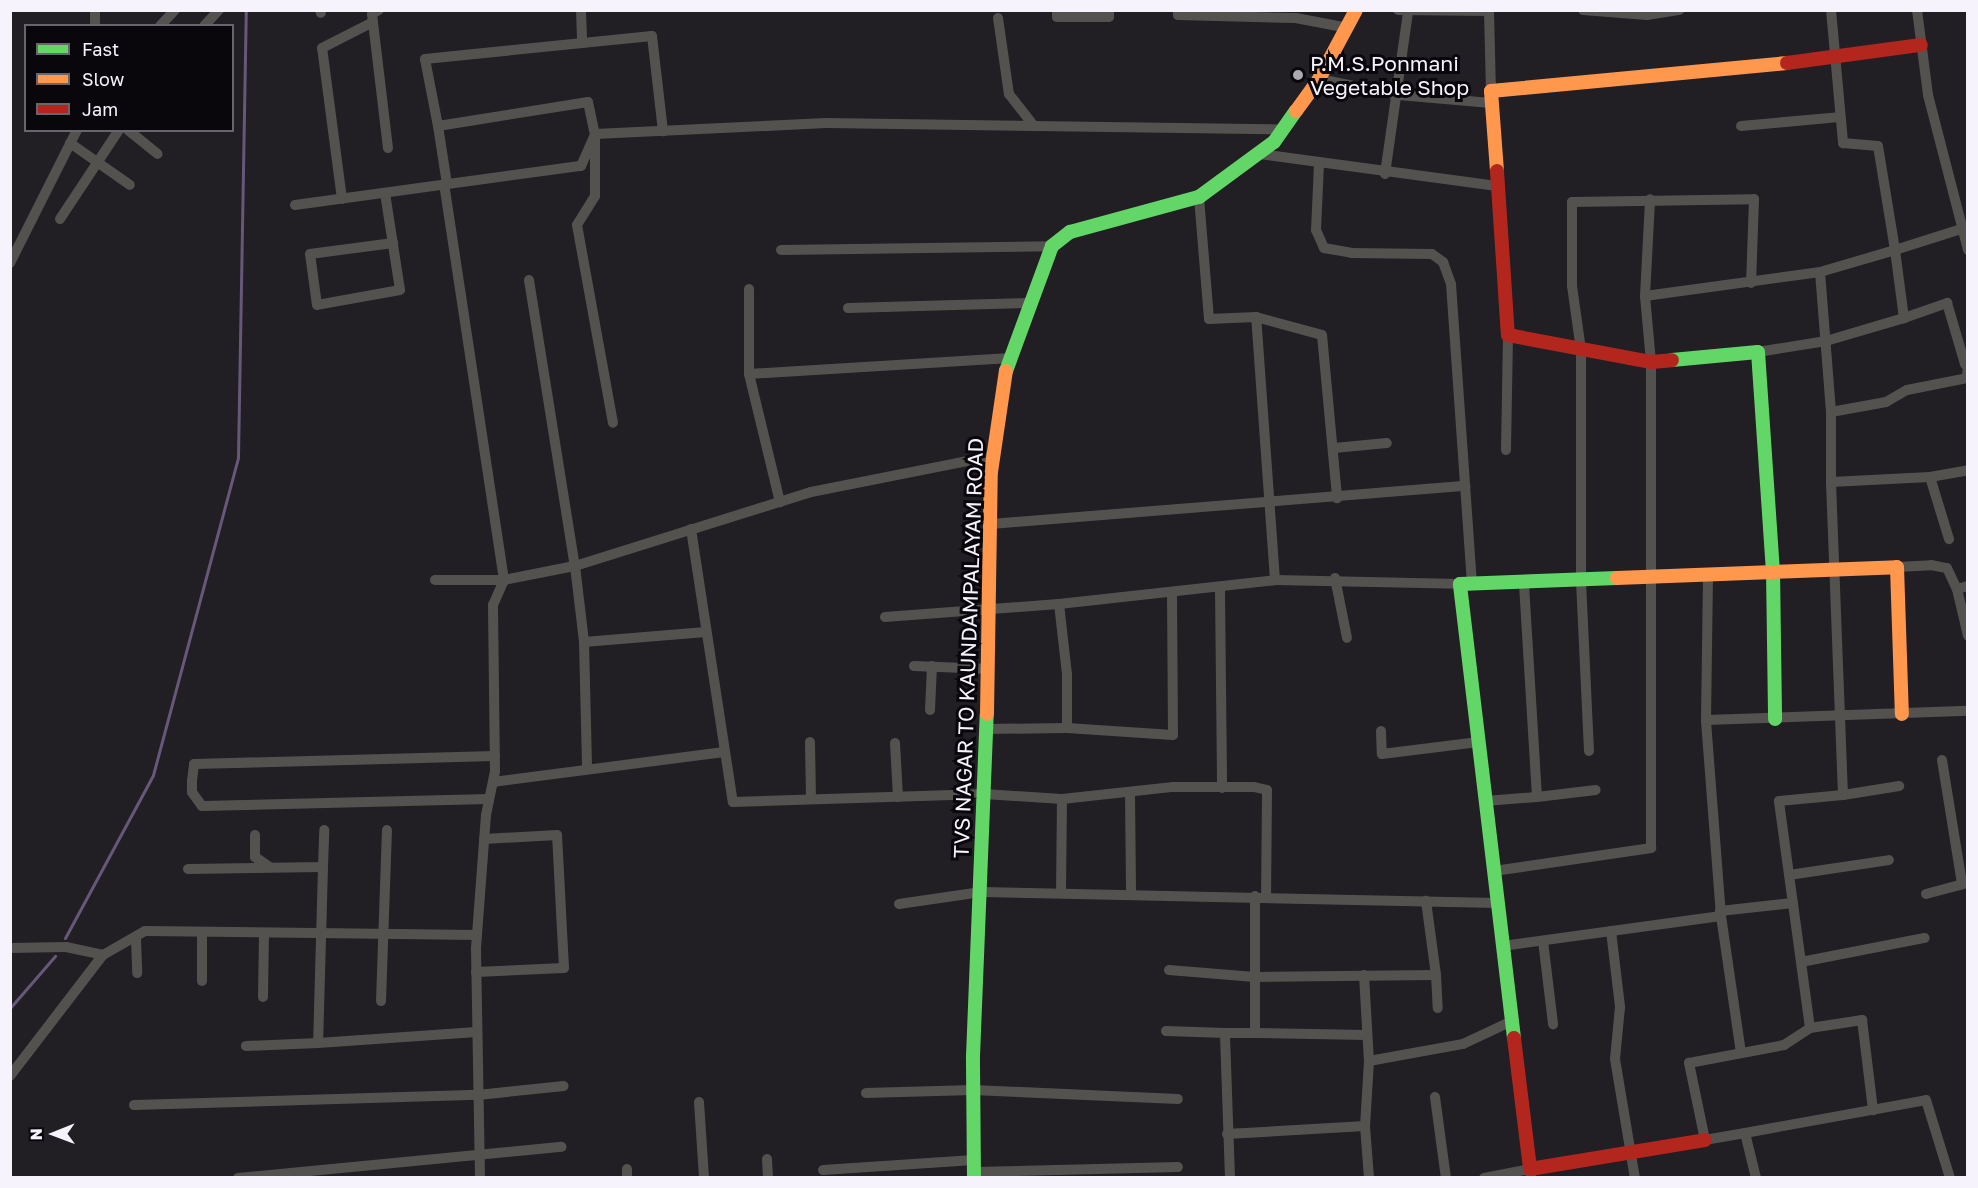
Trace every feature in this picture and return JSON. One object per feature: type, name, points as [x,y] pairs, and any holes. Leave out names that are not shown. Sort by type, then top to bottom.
[{"type":"street","points":[[95,10],[95,23]]},
{"type":"street","points":[[162,24],[175,10]]},
{"type":"street","points":[[206,24],[219,10]]},
{"type":"street","points":[[379,10],[372,14],[388,148]]},
{"type":"street","points":[[581,10],[582,43]]},
{"type":"street","points":[[1057,10],[1057,17],[1109,17],[1109,10]]},
{"type":"street","points":[[1178,10],[1178,15],[1296,14],[1348,28]]},
{"type":"street","points":[[781,250],[1052,246],[1070,231],[1199,197],[1260,154],[1283,129],[1319,78],[1356,10]]},
{"type":"street","points":[[1583,10],[1647,13],[1680,10]]},
{"type":"street","points":[[1831,10],[1843,143],[1878,146],[1904,318]]},
{"type":"street","points":[[1917,10],[1928,95],[1964,227],[1968,250]]},
{"type":"street","points":[[1384,174],[1399,95],[1403,11],[1489,11],[1491,97],[1508,335],[1506,450]]},
{"type":"street","points":[[998,18],[1009,94],[1034,126]]},
{"type":"street","points":[[342,199],[322,48],[373,21]]},
{"type":"street","points":[[480,1178],[477,935],[484,838],[494,777],[494,605],[504,580],[438,126],[424,59],[652,36],[663,131]]},
{"type":"street","points":[[1319,78],[1399,95],[1491,97],[1835,58],[1921,45]]},
{"type":"street","points":[[438,126],[588,102],[595,134],[595,196],[577,225],[613,423]]},
{"type":"street","points":[[1741,126],[1839,117]]},
{"type":"street","points":[[595,134],[826,123],[1283,129]]},
{"type":"street","points":[[10,263],[76,132]]},
{"type":"street","points":[[60,219],[118,132]]},
{"type":"street","points":[[130,132],[158,154]]},
{"type":"street","points":[[296,205],[581,166],[595,134]]},
{"type":"street","points":[[70,143],[130,184]]},
{"type":"street","points":[[1260,154],[1384,174],[1497,186]]},
{"type":"street","points":[[1320,164],[1316,230],[1323,248],[1351,253],[1432,254],[1443,262],[1451,284],[1465,486],[1466,583],[1478,742],[1531,1173]]},
{"type":"street","points":[[385,193],[393,243],[400,290],[317,306],[310,254],[393,243]]},
{"type":"street","points":[[1199,197],[1209,319],[1256,317],[1322,335],[1337,498]]},
{"type":"street","points":[[1589,751],[1581,580],[1581,350],[1572,286],[1572,202],[1754,199],[1751,283]]},
{"type":"street","points":[[1494,871],[1651,848],[1648,575],[1651,362],[1646,296],[1650,200]]},
{"type":"street","points":[[1646,296],[1820,272],[1964,227]]},
{"type":"street","name":"TVS NAGAR TO KAUNDAMPALAYAM ROAD","points":[[974,1170],[974,1090],[993,456],[1002,384],[1052,246]]},
{"type":"street","points":[[1820,272],[1831,412],[1831,482],[1843,795]]},
{"type":"street","points":[[529,280],[575,566],[584,642],[587,768]]},
{"type":"street","points":[[749,289],[748,374],[780,502]]},
{"type":"street","points":[[848,308],[1031,303]]},
{"type":"street","points":[[1508,335],[1651,362],[1758,352],[1826,340],[1947,303],[1966,364],[1967,378],[1907,390],[1886,402],[1831,412]]},
{"type":"street","points":[[1256,317],[1275,580]]},
{"type":"street","points":[[1758,352],[1773,570],[1775,718]]},
{"type":"street","points":[[748,374],[1011,358]]},
{"type":"street","points":[[1334,448],[1387,443]]},
{"type":"street","points":[[435,580],[504,580],[575,566],[780,502],[993,456]]},
{"type":"street","points":[[1831,482],[1930,477],[1968,470]]},
{"type":"street","points":[[1930,477],[1949,539]]},
{"type":"street","points":[[991,524],[1270,504],[1465,486]]},
{"type":"street","points":[[691,530],[733,802],[984,794],[1062,799],[1173,787],[1267,790],[1255,977],[1255,1033]]},
{"type":"street","points":[[885,617],[1220,589],[1275,580],[1335,578],[1466,583],[1524,582],[1648,575],[1931,565],[1947,568],[1962,588],[1968,636]]},
{"type":"street","points":[[1897,567],[1902,714]]},
{"type":"street","points":[[1708,574],[1706,720],[1720,913],[1741,1053]]},
{"type":"street","points":[[1335,578],[1347,638]]},
{"type":"street","points":[[1524,582],[1537,797]]},
{"type":"street","points":[[1220,589],[1222,788]]},
{"type":"street","points":[[986,729],[1067,728],[1173,735],[1172,593]]},
{"type":"street","points":[[1059,604],[1067,674],[1067,728]]},
{"type":"street","points":[[584,642],[706,632]]},
{"type":"street","points":[[914,666],[988,669]]},
{"type":"street","points":[[930,710],[932,666]]},
{"type":"street","points":[[1706,720],[1968,711]]},
{"type":"street","points":[[1381,731],[1382,754],[1478,742]]},
{"type":"street","points":[[810,742],[811,800]]},
{"type":"street","points":[[895,743],[898,797]]},
{"type":"street","points":[[494,777],[505,780],[724,752]]},
{"type":"street","points":[[489,799],[202,806],[192,792],[192,781],[194,764],[495,756]]},
{"type":"street","points":[[1926,894],[1965,883],[1942,760]]},
{"type":"street","points":[[1810,1028],[1779,801],[1843,795],[1899,786]]},
{"type":"street","points":[[1485,801],[1596,790]]},
{"type":"street","points":[[1130,793],[1131,894]]},
{"type":"street","points":[[1061,893],[1062,799]]},
{"type":"street","points":[[318,1042],[324,830]]},
{"type":"street","points":[[381,1001],[387,830]]},
{"type":"street","points":[[476,972],[564,968],[557,834],[484,838]]},
{"type":"street","points":[[255,835],[255,857],[270,868]]},
{"type":"street","points":[[1789,874],[1889,860]]},
{"type":"street","points":[[188,869],[323,867]]},
{"type":"street","points":[[899,904],[981,892],[1260,896],[1497,903]]},
{"type":"street","points":[[1426,901],[1438,1008]]},
{"type":"street","points":[[1502,946],[1793,903]]},
{"type":"street","points":[[1611,931],[1620,1007],[1615,1059],[1635,1178]]},
{"type":"street","points":[[10,1076],[103,955],[145,932],[477,935]]},
{"type":"street","points":[[202,932],[202,981]]},
{"type":"street","points":[[263,997],[264,933]]},
{"type":"street","points":[[136,938],[137,974]]},
{"type":"street","points":[[1801,962],[1925,938]]},
{"type":"street","points":[[1543,941],[1553,1024]]},
{"type":"street","points":[[10,948],[66,947],[103,955]]},
{"type":"street","points":[[1169,970],[1255,977],[1436,975]]},
{"type":"street","points":[[1364,975],[1369,1061],[1365,1126],[1369,1178]]},
{"type":"street","points":[[1705,1140],[1689,1063],[1784,1045],[1810,1028],[1863,1020],[1873,1110]]},
{"type":"street","points":[[1369,1061],[1463,1044],[1512,1021]]},
{"type":"street","points":[[1166,1031],[1367,1035]]},
{"type":"street","points":[[246,1046],[477,1032]]},
{"type":"street","points":[[1226,1033],[1230,1178]]},
{"type":"street","points":[[134,1105],[478,1095],[564,1086]]},
{"type":"street","points":[[866,1093],[974,1090],[1178,1098]]},
{"type":"street","points":[[1435,1097],[1446,1178]]},
{"type":"street","points":[[1484,1178],[1531,1173],[1629,1152],[1926,1100],[1950,1178]]},
{"type":"street","points":[[699,1102],[704,1178]]},
{"type":"street","points":[[1227,1134],[1365,1126]]},
{"type":"street","points":[[1745,1133],[1756,1178]]},
{"type":"street","points":[[238,1178],[562,1147]]},
{"type":"street","points":[[767,1159],[768,1178]]},
{"type":"street","points":[[823,1170],[1178,1167]]},
{"type":"waterway","points":[[65,938],[153,775],[238,457],[246,10]]},
{"type":"waterway","points":[[10,1008],[55,956]]},
{"type":"traffic: fast","points":[[1006,371],[1052,246],[1070,232],[1199,197],[1274,142],[1296,111]]},
{"type":"traffic: fast","points":[[1672,360],[1758,352],[1773,570],[1775,719]]},
{"type":"traffic: fast","points":[[1514,1038],[1460,584],[1617,578]]},
{"type":"traffic: fast","points":[[974,1178],[973,1056],[987,714]]},
{"type":"traffic: slow","points":[[1296,111],[1319,79],[1356,10]]},
{"type":"traffic: slow","points":[[1497,171],[1491,91],[1787,63]]},
{"type":"traffic: slow","points":[[987,714],[991,472],[1006,371]]},
{"type":"traffic: slow","points":[[1617,578],[1897,567],[1902,714]]},
{"type":"traffic: jam","points":[[1787,63],[1921,45]]},
{"type":"traffic: jam","points":[[1497,171],[1508,335],[1651,362],[1672,360]]},
{"type":"traffic: jam","points":[[1514,1038],[1530,1169],[1705,1140]]},
{"type":"place","name":"P.M.S.Ponmani Vegetable Shop","points":[[1298,75]]}]
